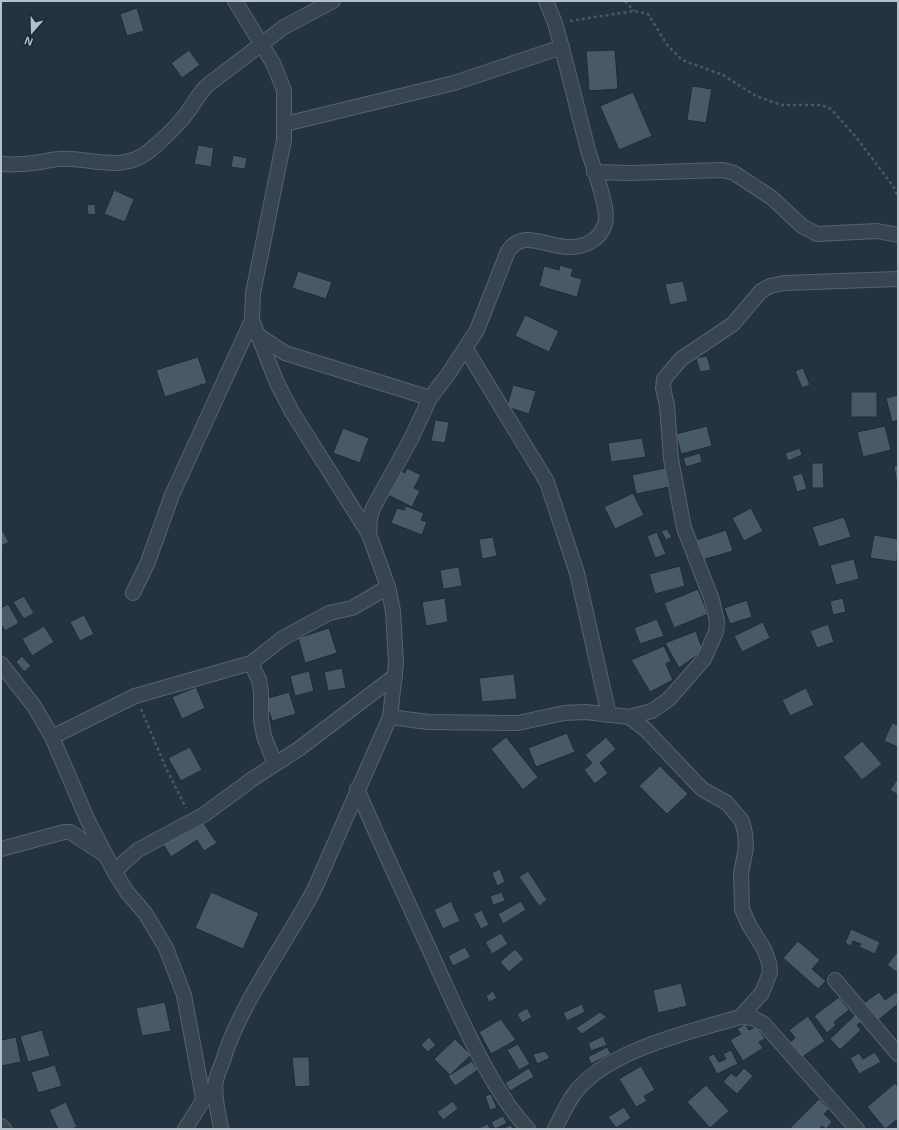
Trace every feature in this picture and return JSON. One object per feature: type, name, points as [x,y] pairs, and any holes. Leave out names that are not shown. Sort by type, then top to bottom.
[{"type":"street","points":[[185,1129],[203,1098],[216,1081],[235,1026],[260,980],[315,888],[390,717],[395,676],[394,624],[388,587],[369,534],[292,412],[276,383],[256,334],[252,320],[253,293],[284,140],[284,90],[273,63],[235,1]]},
{"type":"street","points":[[1,164],[23,164],[75,158],[92,162],[121,164],[133,160],[147,153],[184,118],[202,90],[284,28],[333,1]]},
{"type":"street","points":[[369,534],[370,518],[373,508],[411,439],[430,398],[466,349],[477,330],[508,251],[513,244],[527,239],[557,246],[577,246],[590,242],[601,232],[606,223],[606,213],[562,47],[555,23],[546,1]]},
{"type":"street","points":[[285,124],[454,83],[562,47]]},
{"type":"street","points":[[594,172],[631,173],[723,170],[734,173],[772,198],[802,226],[817,234],[877,231],[898,235]]},
{"type":"street","points":[[390,717],[428,722],[510,723],[564,713],[586,712],[629,717],[652,711],[670,699],[704,659],[716,632],[717,621],[712,600],[684,528],[671,459],[667,405],[663,388],[664,379],[681,359],[733,324],[761,291],[770,286],[784,283],[898,278]]},
{"type":"street","points":[[133,593],[148,562],[172,495],[252,320]]},
{"type":"street","points":[[256,334],[273,347],[285,353],[430,398]]},
{"type":"street","points":[[466,349],[547,482],[577,573],[609,715]]},
{"type":"street","points":[[52,737],[135,696],[251,663],[283,638],[329,613],[352,608],[388,587]]},
{"type":"street","points":[[251,663],[259,680],[261,692],[261,720],[264,736],[275,764]]},
{"type":"street","points":[[1,664],[34,706],[52,737],[104,855],[115,874],[158,932],[175,969],[184,995],[203,1098]]},
{"type":"street","points":[[115,874],[122,864],[138,850],[204,814],[300,748],[395,676]]},
{"type":"street","points":[[629,717],[645,729],[702,789],[726,803],[742,821],[745,833],[746,848],[741,873],[742,909],[749,925],[764,949],[770,963],[770,972],[762,993],[740,1017]]},
{"type":"street","points":[[358,788],[391,868],[467,1031],[511,1108],[528,1129]]},
{"type":"street","points":[[1,849],[64,832],[70,832],[104,855]]},
{"type":"street","points":[[835,980],[898,1054]]},
{"type":"street","points":[[555,1129],[574,1093],[594,1074],[640,1048],[740,1017],[753,1018],[764,1024],[858,1129]]},
{"type":"street","points":[[216,1081],[216,1100],[222,1129]]},
{"type":"street","points":[[1,1126],[4,1129]]},
{"type":"path","points":[[624,1],[634,11]]},
{"type":"path","points":[[555,23],[634,11],[648,14],[668,46],[682,60],[723,75],[756,96],[781,105],[821,105],[831,109],[856,137],[893,186],[898,196]]},
{"type":"path","points":[[135,696],[166,768],[192,820]]},
{"type":"building","points":[[137,8],[144,31],[127,36],[120,14]]},
{"type":"building","points":[[189,50],[200,65],[182,78],[171,63]]},
{"type":"building","points":[[615,50],[618,89],[589,91],[586,51]]},
{"type":"building","points":[[692,86],[712,89],[706,123],[687,120]]},
{"type":"building","points":[[633,92],[652,136],[619,150],[600,106]]},
{"type":"building","points":[[198,145],[214,148],[211,167],[194,164]]},
{"type":"building","points":[[233,155],[247,158],[245,169],[231,167]]},
{"type":"building","points":[[114,190],[134,199],[125,222],[104,214]]},
{"type":"building","points":[[95,204],[96,214],[88,215],[87,205]]},
{"type":"building","points":[[560,265],[573,269],[571,276],[582,279],[577,297],[539,286],[544,266],[559,270]]},
{"type":"building","points":[[298,271],[332,282],[326,299],[292,288]]},
{"type":"building","points":[[683,281],[688,301],[670,305],[665,284]]},
{"type":"building","points":[[525,315],[559,331],[549,352],[515,336]]},
{"type":"building","points":[[707,356],[711,370],[700,372],[696,358]]},
{"type":"building","points":[[198,357],[207,383],[165,397],[156,370]]},
{"type":"building","points":[[803,368],[810,385],[802,388],[795,371]]},
{"type":"building","points":[[513,385],[536,391],[529,414],[507,407]]},
{"type":"building","points":[[851,392],[877,392],[877,417],[851,417]]},
{"type":"building","points":[[898,395],[898,420],[892,422],[886,398]]},
{"type":"building","points":[[435,420],[449,422],[445,443],[431,441]]},
{"type":"building","points":[[707,426],[712,446],[681,454],[676,434]]},
{"type":"building","points":[[885,426],[891,450],[863,457],[857,432]]},
{"type":"building","points":[[343,428],[369,438],[360,463],[333,453]]},
{"type":"building","points":[[642,438],[646,457],[611,462],[608,443]]},
{"type":"building","points":[[800,448],[802,455],[788,461],[785,453]]},
{"type":"building","points":[[700,453],[702,462],[686,467],[683,458]]},
{"type":"building","points":[[812,463],[823,463],[824,488],[812,488]]},
{"type":"building","points":[[898,465],[898,491],[894,466]]},
{"type":"building","points":[[407,468],[421,475],[414,488],[420,491],[412,507],[388,495],[400,470],[405,473]]},
{"type":"building","points":[[665,468],[669,487],[636,494],[632,475]]},
{"type":"building","points":[[802,473],[807,489],[797,492],[792,476]]},
{"type":"building","points":[[633,493],[644,515],[615,529],[604,507]]},
{"type":"building","points":[[406,506],[424,513],[421,520],[427,522],[422,535],[391,523],[397,508],[404,510]]},
{"type":"building","points":[[751,508],[763,531],[744,541],[732,518]]},
{"type":"building","points":[[844,517],[851,537],[819,547],[812,527]]},
{"type":"building","points":[[1,528],[9,542],[1,546]]},
{"type":"building","points":[[667,529],[672,537],[666,540],[661,531]]},
{"type":"building","points":[[726,530],[733,551],[702,560],[696,540]]},
{"type":"building","points":[[657,532],[666,554],[655,558],[647,536]]},
{"type":"building","points":[[874,535],[898,539],[897,562],[870,558]]},
{"type":"building","points":[[493,537],[497,556],[482,559],[479,539]]},
{"type":"building","points":[[854,559],[859,579],[836,585],[830,565]]},
{"type":"building","points":[[680,566],[685,586],[655,594],[649,574]]},
{"type":"building","points":[[459,567],[462,586],[443,589],[440,570]]},
{"type":"building","points":[[698,589],[708,614],[674,628],[664,603]]},
{"type":"building","points":[[24,596],[34,613],[24,619],[13,602]]},
{"type":"building","points":[[445,598],[448,622],[426,626],[422,602]]},
{"type":"building","points":[[843,598],[846,612],[833,615],[830,601]]},
{"type":"building","points":[[747,600],[752,617],[730,624],[724,608]]},
{"type":"building","points":[[8,604],[19,623],[5,631],[1,624],[1,608]]},
{"type":"building","points":[[84,615],[94,634],[80,641],[70,622]]},
{"type":"building","points":[[657,619],[664,636],[640,644],[634,628]]},
{"type":"building","points":[[763,622],[770,638],[742,652],[734,636]]},
{"type":"building","points":[[828,624],[834,642],[817,648],[810,631]]},
{"type":"building","points":[[44,626],[54,642],[32,656],[22,639]]},
{"type":"building","points":[[329,628],[337,653],[305,663],[298,638]]},
{"type":"building","points":[[696,631],[703,651],[679,668],[665,643]]},
{"type":"building","points":[[664,646],[671,661],[666,664],[673,680],[650,692],[631,660]]},
{"type":"building","points":[[22,656],[31,666],[24,672],[16,662]]},
{"type":"building","points":[[342,668],[346,688],[328,691],[324,672]]},
{"type":"building","points":[[309,671],[314,691],[295,696],[290,676]]},
{"type":"building","points":[[514,674],[517,699],[482,702],[479,678]]},
{"type":"building","points":[[196,687],[205,708],[182,719],[172,697]]},
{"type":"building","points":[[806,688],[814,705],[790,716],[782,700]]},
{"type":"building","points":[[289,692],[296,714],[272,721],[265,699]]},
{"type":"building","points":[[892,723],[898,725],[898,747],[884,741]]},
{"type":"building","points":[[567,733],[575,752],[536,767],[528,748]]},
{"type":"building","points":[[506,737],[538,777],[523,790],[491,749]]},
{"type":"building","points":[[606,737],[616,749],[600,763],[608,773],[595,784],[584,770],[592,763],[585,755]]},
{"type":"building","points":[[862,741],[882,764],[862,780],[843,757]]},
{"type":"building","points":[[190,747],[202,770],[181,781],[168,758]]},
{"type":"building","points":[[660,766],[688,794],[667,814],[639,786]]},
{"type":"building","points":[[898,778],[898,795],[890,790]]},
{"type":"building","points":[[201,819],[217,843],[204,851],[197,840],[171,857],[163,844]]},
{"type":"building","points":[[500,869],[505,882],[497,886],[492,873]]},
{"type":"building","points":[[528,871],[547,900],[539,906],[519,877]]},
{"type":"building","points":[[211,892],[259,913],[243,949],[195,928]]},
{"type":"building","points":[[502,892],[505,901],[493,905],[490,896]]},
{"type":"building","points":[[451,901],[460,921],[443,929],[434,910]]},
{"type":"building","points":[[521,901],[526,910],[503,924],[498,914]]},
{"type":"building","points":[[482,910],[489,925],[481,929],[473,914]]},
{"type":"building","points":[[851,929],[880,942],[875,954],[859,947],[861,944],[853,941],[851,946],[845,943]]},
{"type":"building","points":[[501,933],[508,944],[492,954],[485,942]]},
{"type":"building","points":[[798,941],[820,960],[812,969],[826,981],[818,989],[783,958]]},
{"type":"building","points":[[465,947],[471,957],[453,966],[448,956]]},
{"type":"building","points":[[515,949],[524,959],[509,972],[500,962]]},
{"type":"building","points":[[898,951],[898,973],[887,965]]},
{"type":"building","points":[[681,983],[687,1006],[658,1013],[653,990]]},
{"type":"building","points":[[493,991],[497,998],[489,1002],[486,996]]},
{"type":"building","points":[[879,992],[885,1000],[896,992],[898,994],[898,1004],[877,1021],[864,1003]]},
{"type":"building","points":[[839,997],[849,1010],[834,1022],[836,1025],[827,1033],[814,1016]]},
{"type":"building","points":[[165,1002],[171,1031],[142,1036],[136,1008]]},
{"type":"building","points":[[582,1004],[585,1012],[567,1021],[563,1013]]},
{"type":"building","points":[[527,1008],[532,1017],[522,1023],[517,1014]]},
{"type":"building","points":[[600,1012],[607,1017],[582,1034],[576,1028]]},
{"type":"building","points":[[857,1013],[863,1020],[857,1025],[861,1030],[840,1050],[830,1039]]},
{"type":"building","points":[[808,1016],[825,1041],[801,1058],[789,1043],[795,1038],[789,1030]]},
{"type":"building","points":[[501,1019],[516,1040],[491,1054],[479,1032]]},
{"type":"building","points":[[745,1024],[749,1030],[757,1026],[765,1039],[759,1042],[763,1048],[743,1061],[730,1040],[741,1034],[737,1029]]},
{"type":"building","points":[[42,1030],[50,1056],[28,1062],[20,1036]]},
{"type":"building","points":[[603,1036],[607,1045],[591,1051],[588,1043]]},
{"type":"building","points":[[16,1037],[21,1062],[1,1066],[1,1040]]},
{"type":"building","points":[[429,1037],[436,1045],[428,1052],[421,1045]]},
{"type":"building","points":[[455,1039],[471,1055],[450,1075],[434,1059]]},
{"type":"building","points":[[518,1044],[530,1064],[519,1070],[507,1050]]},
{"type":"building","points":[[607,1047],[611,1054],[591,1064],[588,1057]]},
{"type":"building","points":[[731,1050],[738,1064],[717,1074],[708,1057],[714,1054],[719,1062],[726,1059],[723,1054]]},
{"type":"building","points":[[545,1051],[550,1058],[537,1064],[533,1054]]},
{"type":"building","points":[[875,1052],[881,1062],[859,1074],[850,1058],[859,1053],[863,1059]]},
{"type":"building","points":[[292,1057],[309,1057],[310,1086],[295,1087]]},
{"type":"building","points":[[472,1061],[478,1070],[455,1086],[448,1076]]},
{"type":"building","points":[[55,1065],[62,1086],[38,1093],[31,1072]]},
{"type":"building","points":[[641,1066],[655,1090],[644,1096],[647,1101],[636,1107],[619,1079]]},
{"type":"building","points":[[529,1068],[534,1077],[510,1091],[505,1083]]},
{"type":"building","points":[[744,1068],[753,1076],[737,1094],[723,1082],[731,1073],[736,1077]]},
{"type":"building","points":[[895,1083],[898,1087],[898,1119],[885,1129],[867,1107]]},
{"type":"building","points":[[706,1085],[729,1111],[710,1128],[687,1102]]},
{"type":"building","points":[[491,1094],[497,1108],[490,1110],[485,1096]]},
{"type":"building","points":[[819,1099],[829,1109],[824,1114],[832,1122],[826,1129],[822,1126],[819,1129],[789,1129]]},
{"type":"building","points":[[453,1101],[458,1109],[443,1120],[437,1112]]},
{"type":"building","points":[[66,1102],[77,1127],[72,1129],[58,1129],[49,1110]]},
{"type":"building","points":[[624,1107],[631,1118],[616,1128],[608,1117]]},
{"type":"building","points":[[503,1116],[507,1123],[495,1129],[491,1122]]},
{"type":"building","points":[[488,1124],[490,1129],[476,1129]]},
{"type":"building","points":[[511,1125],[513,1129],[501,1129]]}]
